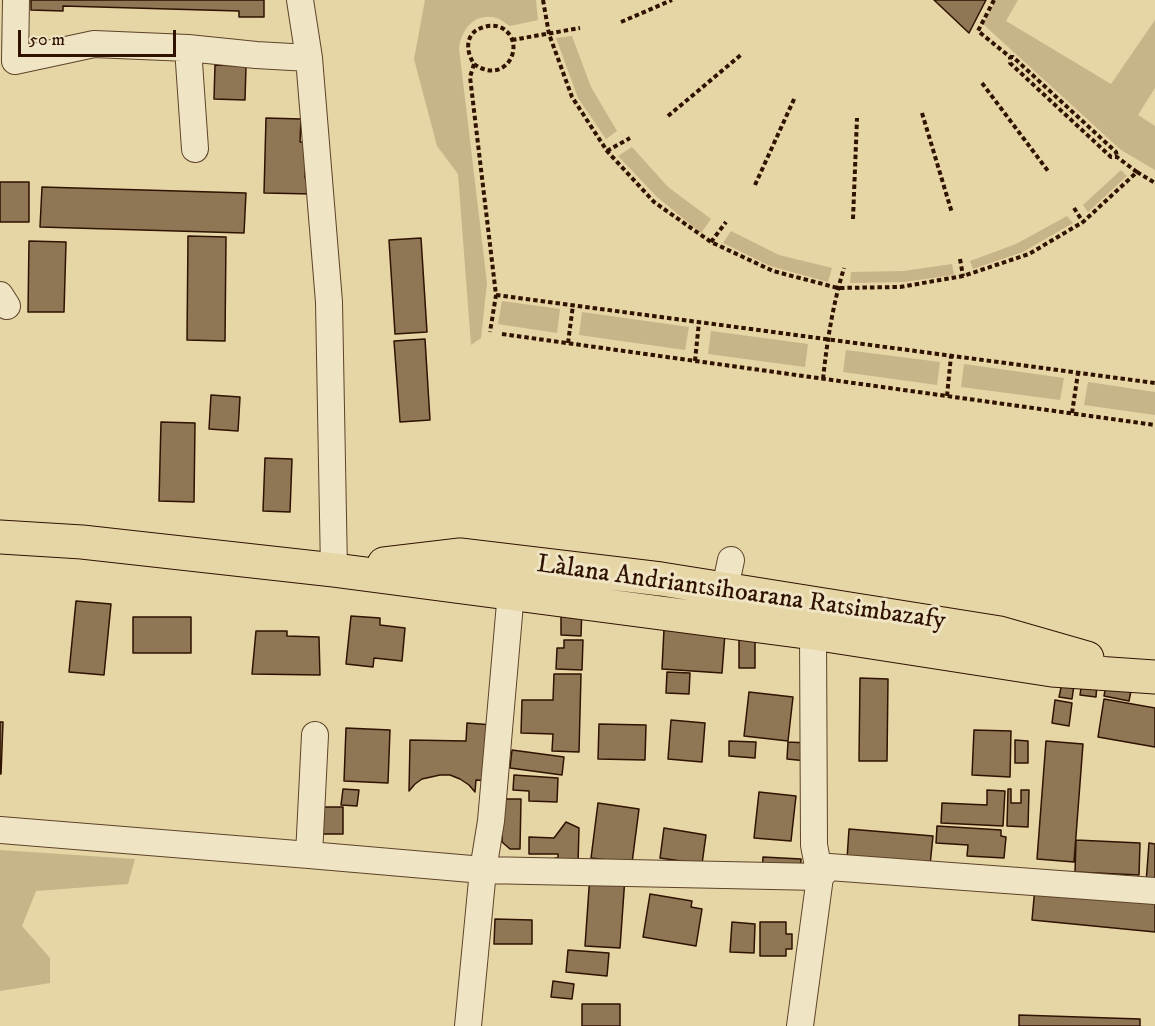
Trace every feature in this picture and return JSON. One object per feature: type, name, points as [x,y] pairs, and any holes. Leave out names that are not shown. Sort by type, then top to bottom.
[{"type":"main road","name":"Làlana Andriantsihoarana Ratsimbazafy","points":[[0,537],[82,542],[334,570],[813,633],[1047,670],[1149,676]]},
{"type":"main road","name":"Làlana Andriantsihoarana Ratsimbazafy","points":[[334,570],[460,555],[661,579],[728,574],[1000,633],[1149,676]]},
{"type":"street","points":[[16,0],[8,62],[94,44],[188,48],[256,56],[309,58]]},
{"type":"street","points":[[300,0],[309,58],[329,302],[334,570]]},
{"type":"street","points":[[188,48],[195,149]]},
{"type":"street","points":[[468,1026],[511,592]]},
{"type":"street","points":[[800,1026],[820,877],[814,844],[813,633]]},
{"type":"street","points":[[309,855],[315,735]]},
{"type":"street","points":[[0,830],[483,870],[820,877],[829,867],[1155,891]]},
{"type":"path","points":[[543,0],[549,34],[572,97],[607,151],[654,202],[711,242],[773,272],[838,288],[900,287],[963,276],[1029,254],[1083,222],[1137,172]]},
{"type":"path","points":[[621,22],[672,0]]},
{"type":"path","points":[[994,0],[978,31],[1010,57],[1011,63],[1112,157],[1117,157],[1155,183]]},
{"type":"path","points":[[491,25],[507,32],[512,40],[513,49],[512,58],[507,65],[499,70],[490,71],[474,64],[467,48],[474,32],[491,25]]},
{"type":"path","points":[[512,40],[580,28]]},
{"type":"path","points":[[668,116],[742,54]]},
{"type":"path","points":[[474,64],[470,77],[496,295],[490,332]]},
{"type":"path","points":[[982,83],[1048,171]]},
{"type":"path","points":[[755,185],[795,97]]},
{"type":"path","points":[[922,113],[952,213]]},
{"type":"path","points":[[853,219],[857,118]]},
{"type":"path","points":[[607,151],[630,138]]},
{"type":"path","points":[[1074,208],[1083,222]]},
{"type":"path","points":[[711,242],[726,222]]},
{"type":"path","points":[[960,259],[963,276]]},
{"type":"path","points":[[823,379],[827,338],[844,268]]},
{"type":"path","points":[[496,295],[1155,383]]},
{"type":"path","points":[[568,343],[573,305]]},
{"type":"path","points":[[695,361],[699,322]]},
{"type":"path","points":[[502,334],[1155,425]]},
{"type":"path","points":[[947,396],[951,356]]},
{"type":"path","points":[[1072,413],[1078,373]]},
{"type":"shaded area","points":[[425,0],[536,0],[538,20],[510,26],[497,18],[482,17],[466,29],[459,48],[487,283],[481,338],[471,345],[458,174],[437,146],[414,59]]},
{"type":"shaded area","points":[[996,0],[1018,0],[1006,21],[1111,84],[1155,20],[1155,88],[1138,115],[1155,126],[1155,170],[1121,150],[983,24]]},
{"type":"shaded area","points":[[572,36],[591,87],[617,131],[606,139],[578,98],[556,38]]},
{"type":"shaded area","points":[[632,147],[668,187],[711,219],[701,233],[657,197],[618,156]]},
{"type":"shaded area","points":[[1121,170],[1127,176],[1088,212],[1083,205]]},
{"type":"shaded area","points":[[1067,216],[1073,223],[1023,252],[973,269],[970,261],[1016,244]]},
{"type":"shaded area","points":[[731,231],[779,255],[832,268],[828,282],[770,266],[723,243]]},
{"type":"shaded area","points":[[952,264],[954,275],[904,282],[850,283],[851,272],[903,271]]},
{"type":"shaded area","points":[[502,301],[560,309],[557,333],[498,324]]},
{"type":"shaded area","points":[[582,312],[689,327],[685,350],[579,335]]},
{"type":"shaded area","points":[[711,331],[808,344],[805,367],[708,354]]},
{"type":"shaded area","points":[[846,350],[940,362],[937,385],[843,372]]},
{"type":"shaded area","points":[[964,364],[1064,378],[1060,400],[961,387]]},
{"type":"shaded area","points":[[1088,382],[1155,392],[1155,415],[1084,405]]},
{"type":"shaded area","points":[[0,850],[135,859],[128,884],[36,891],[22,926],[50,958],[50,983],[0,991]]},
{"type":"building","points":[[31,0],[264,0],[264,17],[239,17],[239,11],[63,6],[63,11],[31,10]]},
{"type":"building","points":[[934,0],[986,0],[969,33]]},
{"type":"building","points":[[215,65],[246,66],[245,100],[214,99]]},
{"type":"building","points":[[266,118],[301,119],[300,142],[306,142],[305,178],[313,178],[313,194],[264,193]]},
{"type":"building","points":[[0,182],[29,182],[29,222],[0,222]]},
{"type":"building","points":[[42,187],[246,193],[244,233],[40,227]]},
{"type":"building","points":[[188,236],[226,237],[225,341],[187,340]]},
{"type":"building","points":[[421,238],[427,332],[395,334],[389,240]]},
{"type":"building","points":[[29,241],[66,242],[64,312],[28,312]]},
{"type":"building","points":[[425,339],[430,420],[400,422],[394,341]]},
{"type":"building","points":[[211,395],[240,397],[238,431],[209,429]]},
{"type":"building","points":[[161,422],[195,423],[194,502],[159,501]]},
{"type":"building","points":[[265,458],[292,459],[290,512],[263,511]]},
{"type":"building","points":[[76,601],[111,604],[104,675],[69,672]]},
{"type":"building","points":[[550,606],[582,606],[581,636],[561,635],[561,615],[550,615]]},
{"type":"building","points":[[351,616],[380,618],[380,625],[405,628],[402,661],[374,658],[373,667],[346,664]]},
{"type":"building","points":[[133,617],[191,617],[191,653],[133,653]]},
{"type":"building","points":[[664,629],[725,633],[722,673],[662,669]]},
{"type":"building","points":[[256,631],[287,631],[287,636],[319,637],[320,675],[252,674]]},
{"type":"building","points":[[739,635],[755,635],[755,668],[739,668]]},
{"type":"building","points":[[564,640],[583,640],[582,670],[556,669],[557,648],[564,648]]},
{"type":"building","points":[[667,672],[690,673],[689,694],[666,693]]},
{"type":"building","points":[[554,674],[581,674],[579,752],[552,751],[553,734],[521,733],[522,700],[553,700]]},
{"type":"building","points":[[860,678],[888,679],[887,761],[859,761]]},
{"type":"building","points":[[1082,681],[1097,683],[1096,697],[1080,695]]},
{"type":"building","points":[[1062,683],[1074,685],[1072,699],[1059,697]]},
{"type":"building","points":[[1106,685],[1131,691],[1129,701],[1104,696]]},
{"type":"building","points":[[749,692],[793,697],[788,741],[744,736]]},
{"type":"building","points":[[1104,699],[1155,708],[1155,747],[1098,737]]},
{"type":"building","points":[[1055,700],[1072,703],[1069,726],[1052,723]]},
{"type":"building","points":[[671,720],[705,723],[702,762],[668,759]]},
{"type":"building","points":[[0,722],[3,722],[1,774],[0,774]]},
{"type":"building","points":[[467,723],[493,725],[489,781],[476,780],[475,792],[460,779],[450,775],[440,775],[422,779],[409,791],[410,740],[466,741]]},
{"type":"building","points":[[599,724],[646,725],[645,760],[598,759]]},
{"type":"building","points":[[346,728],[390,730],[388,783],[344,781]]},
{"type":"building","points":[[974,730],[1011,731],[1010,777],[972,775]]},
{"type":"building","points":[[1015,740],[1028,741],[1028,763],[1015,763]]},
{"type":"building","points":[[729,741],[756,742],[755,758],[729,756]]},
{"type":"building","points":[[1046,741],[1083,744],[1074,862],[1037,859]]},
{"type":"building","points":[[788,742],[808,743],[807,761],[787,759]]},
{"type":"building","points":[[512,750],[564,757],[562,775],[510,768]]},
{"type":"building","points":[[514,775],[558,778],[557,802],[529,801],[529,791],[513,790]]},
{"type":"building","points":[[343,789],[359,790],[357,806],[341,805]]},
{"type":"building","points":[[1008,789],[1011,789],[1011,803],[1021,803],[1021,790],[1029,790],[1028,827],[1007,826]]},
{"type":"building","points":[[987,790],[1005,791],[1003,826],[941,823],[942,803],[987,805]]},
{"type":"building","points":[[759,792],[796,796],[791,841],[754,838]]},
{"type":"building","points":[[502,799],[521,799],[520,849],[510,849],[502,842]]},
{"type":"building","points":[[598,803],[639,809],[632,863],[591,858]]},
{"type":"building","points":[[320,807],[343,807],[343,834],[320,834]]},
{"type":"building","points":[[566,822],[579,828],[578,864],[555,863],[558,854],[529,854],[529,837],[554,838]]},
{"type":"building","points":[[937,826],[1001,830],[1001,836],[1006,837],[1004,858],[967,856],[968,845],[936,843]]},
{"type":"building","points":[[664,828],[706,835],[702,864],[660,858]]},
{"type":"building","points":[[849,829],[933,836],[930,865],[847,859]]},
{"type":"building","points":[[1076,840],[1140,843],[1139,875],[1075,872]]},
{"type":"building","points":[[1149,843],[1155,844],[1155,884],[1146,883]]},
{"type":"building","points":[[763,857],[801,859],[800,875],[762,873]]},
{"type":"building","points":[[590,874],[625,877],[620,948],[585,946]]},
{"type":"building","points":[[1035,887],[1155,901],[1155,932],[1032,920]]},
{"type":"building","points":[[650,894],[692,901],[691,907],[702,909],[696,946],[643,937]]},
{"type":"building","points":[[495,919],[532,920],[532,944],[494,944]]},
{"type":"building","points":[[732,922],[755,924],[754,953],[730,952]]},
{"type":"building","points":[[760,922],[786,922],[786,934],[792,934],[792,949],[786,949],[786,956],[760,956]]},
{"type":"building","points":[[568,950],[609,953],[607,976],[566,972]]},
{"type":"building","points":[[553,981],[574,984],[572,999],[551,997]]},
{"type":"building","points":[[582,1004],[620,1004],[620,1026],[582,1026]]},
{"type":"building","points":[[1019,1015],[1140,1019],[1140,1026],[1019,1026]]}]
